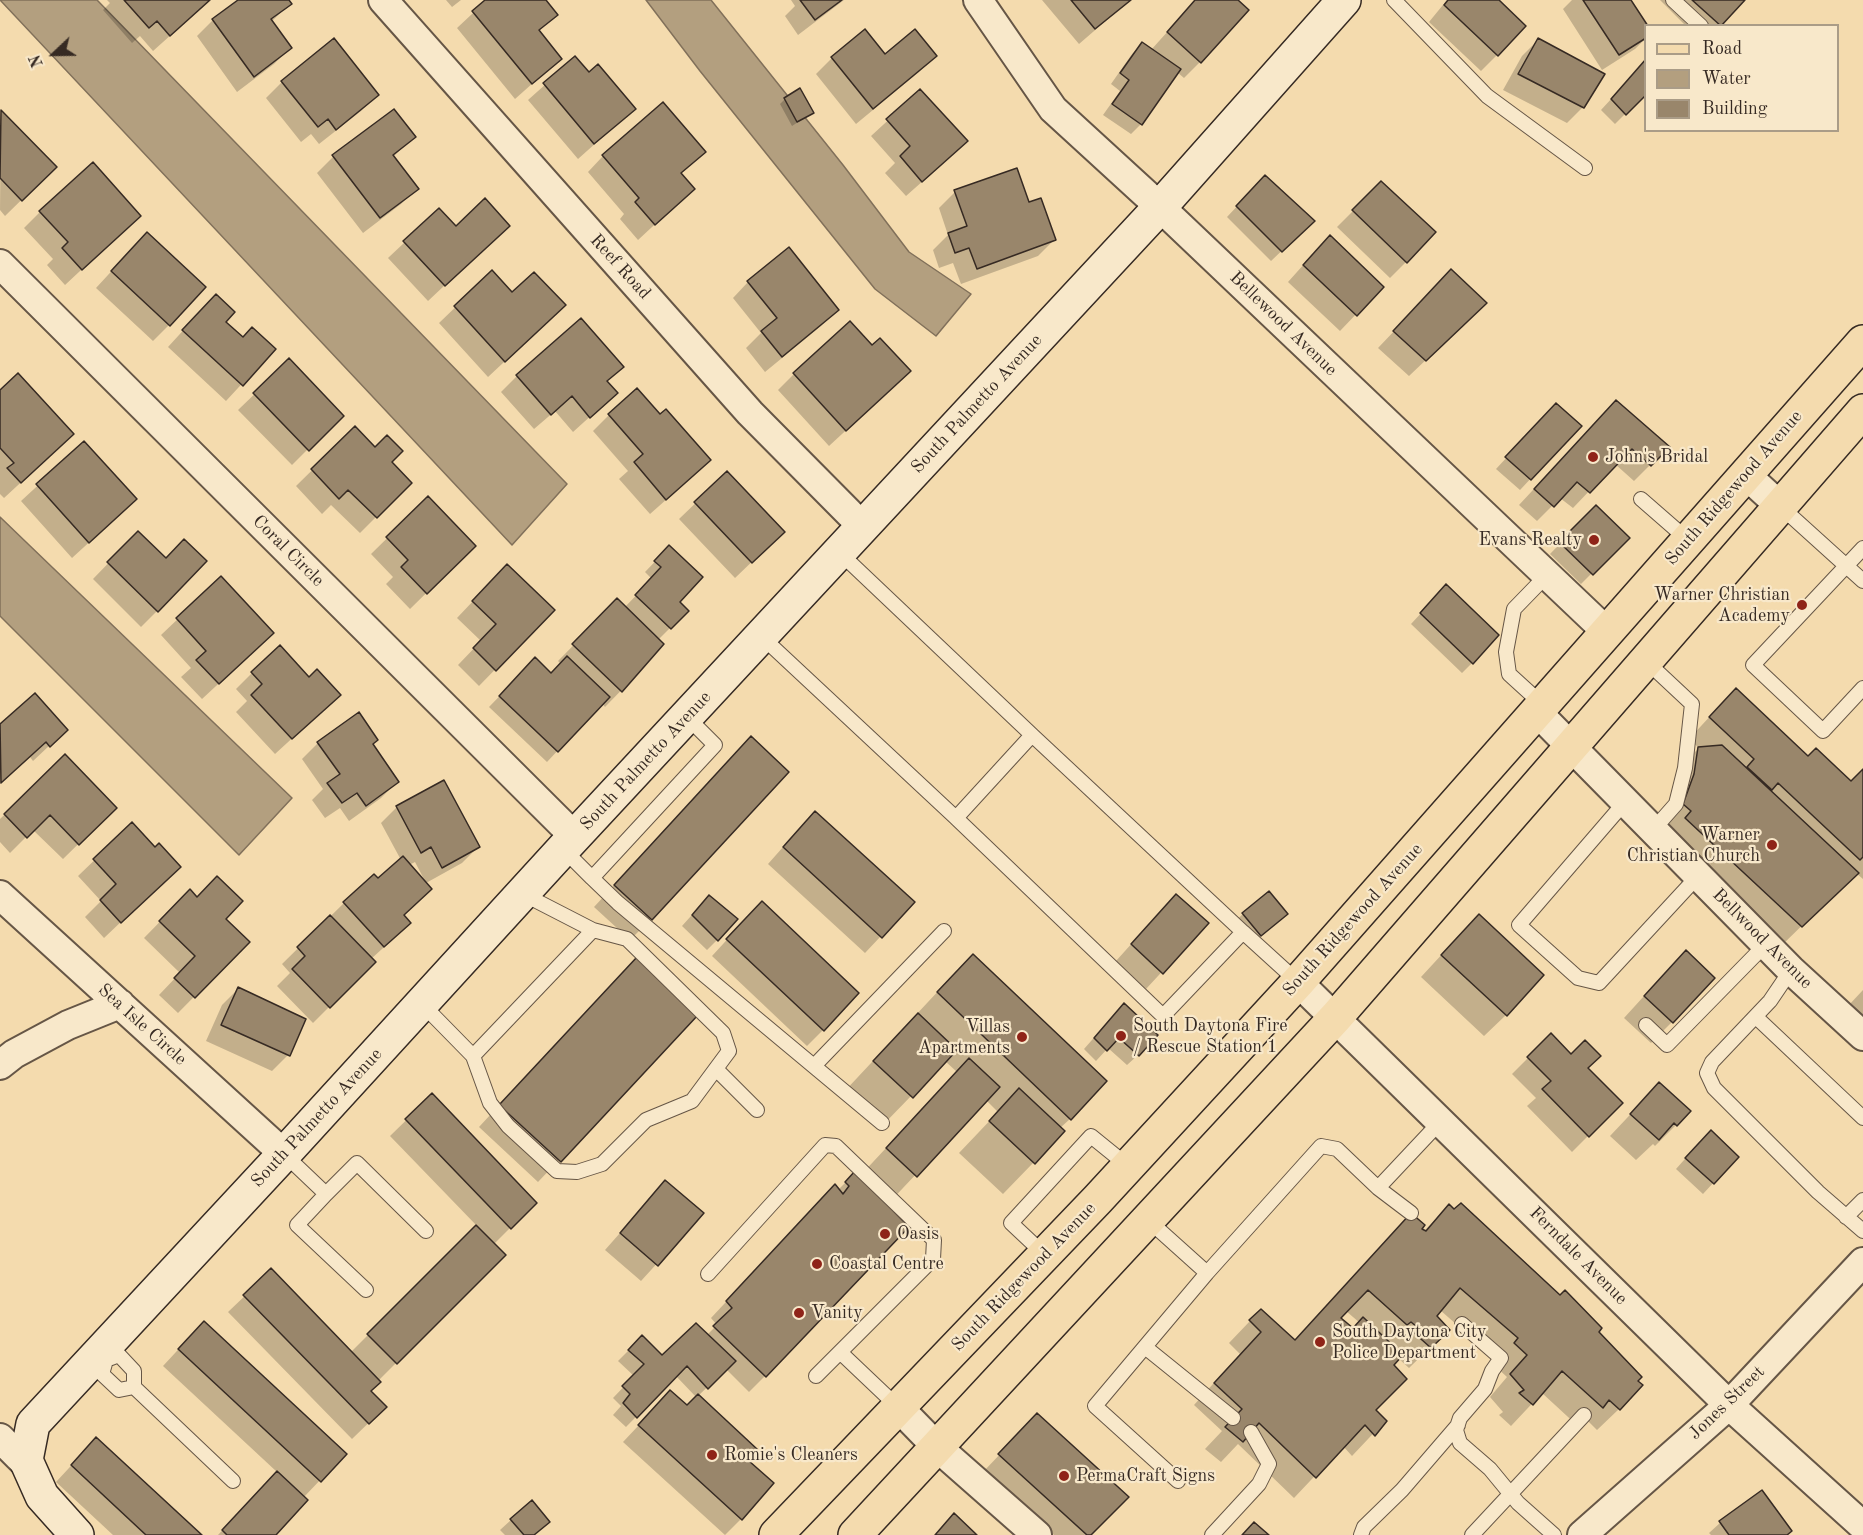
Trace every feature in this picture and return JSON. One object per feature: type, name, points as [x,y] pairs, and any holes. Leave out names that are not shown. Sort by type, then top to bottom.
[{"type":"main road","name":"South Ridgewood Avenue","points":[[776,1535],[1045,1255],[1298,982],[1863,342]]},
{"type":"main road","points":[[855,1535],[1336,1017],[1863,411]]},
{"type":"street","name":"Reef Road","points":[[383,0],[750,413],[863,527]]},
{"type":"street","name":"Bellewood Avenue","points":[[978,0],[1053,109],[1160,207],[1607,632]]},
{"type":"street","name":"South Palmetto Avenue","points":[[77,1535],[42,1496],[26,1460],[33,1424],[102,1357],[284,1154],[569,843],[1160,207],[1344,0]]},
{"type":"street","name":"Coral Circle","points":[[0,264],[569,843]]},
{"type":"street","points":[[1745,474],[1780,506]]},
{"type":"street","name":"Bellwood Avenue","points":[[1540,709],[1571,747],[1698,876],[1791,970],[1863,1036]]},
{"type":"street","name":"Sea Isle Circle","points":[[0,895],[284,1154]]},
{"type":"street","name":"Ferndale Avenue","points":[[1298,982],[1729,1405],[1863,1526]]},
{"type":"street","points":[[0,1065],[14,1054],[68,1025],[120,1004]]},
{"type":"street","name":"Jones Street","points":[[1582,1535],[1729,1405],[1863,1262]]},
{"type":"street","points":[[899,1408],[937,1447],[1036,1535]]},
{"type":"street","points":[[0,1438],[29,1467]]},
{"type":"lane","points":[[1394,0],[1487,96],[1585,168]]},
{"type":"lane","points":[[1673,0],[1699,24]]},
{"type":"lane","points":[[1641,500],[1688,540]]},
{"type":"lane","points":[[1780,506],[1863,581]]},
{"type":"lane","points":[[1863,548],[1753,665],[1823,731],[1863,688]]},
{"type":"lane","points":[[839,552],[1298,982]]},
{"type":"lane","points":[[1540,709],[1509,674],[1506,652],[1514,609],[1547,575]]},
{"type":"lane","points":[[761,636],[1163,1016],[1243,932]]},
{"type":"lane","points":[[1645,660],[1692,704],[1686,768],[1676,804],[1653,830]]},
{"type":"lane","points":[[592,878],[715,745],[687,717]]},
{"type":"lane","points":[[956,818],[1032,735]]},
{"type":"lane","points":[[1625,801],[1519,925],[1578,978],[1599,983],[1698,876]]},
{"type":"lane","points":[[569,843],[592,878],[618,903],[882,1123]]},
{"type":"lane","points":[[422,1004],[473,1056],[490,1103],[508,1126],[558,1171],[577,1172],[602,1164],[646,1120],[692,1101],[729,1051],[723,1033],[627,939],[593,930],[523,894]]},
{"type":"lane","points":[[473,1056],[593,930]]},
{"type":"lane","points":[[814,1066],[944,931]]},
{"type":"lane","points":[[1646,1025],[1667,1045],[1766,944]]},
{"type":"lane","points":[[1791,970],[1770,1001],[1712,1062],[1707,1073],[1714,1088],[1818,1192],[1863,1231]]},
{"type":"lane","points":[[1756,1017],[1863,1118]]},
{"type":"lane","points":[[716,1069],[757,1110]]},
{"type":"lane","points":[[1378,1188],[1441,1121]]},
{"type":"lane","points":[[1045,1255],[1011,1223],[1091,1136],[1128,1166]]},
{"type":"lane","points":[[708,1274],[825,1145],[836,1146],[934,1240],[933,1259],[816,1376]]},
{"type":"lane","points":[[1178,1481],[1095,1406],[1207,1273],[1321,1146],[1337,1149],[1378,1188],[1411,1213]]},
{"type":"lane","points":[[284,1154],[326,1194]]},
{"type":"lane","points":[[366,1290],[297,1225],[357,1163],[426,1231]]},
{"type":"lane","points":[[1846,1217],[1863,1200]]},
{"type":"lane","points":[[1148,1220],[1207,1273]]},
{"type":"lane","points":[[1462,1324],[1501,1358],[1492,1371],[1485,1389],[1460,1418],[1456,1430],[1460,1443],[1490,1469],[1511,1494],[1554,1535]]},
{"type":"lane","points":[[1145,1347],[1233,1418]]},
{"type":"lane","points":[[840,1352],[899,1408]]},
{"type":"lane","points":[[134,1387],[119,1390],[102,1374],[102,1357],[118,1355],[134,1371],[134,1387],[233,1481]]},
{"type":"lane","points":[[1472,1535],[1584,1415]]},
{"type":"lane","points":[[1361,1535],[1364,1527],[1402,1490],[1458,1425]]},
{"type":"lane","points":[[1212,1535],[1259,1484],[1269,1464],[1251,1432]]},
{"type":"water","points":[[0,0],[97,0],[567,484],[512,545]]},
{"type":"water","points":[[646,0],[711,0],[843,165],[909,252],[971,294],[936,336],[875,289]]},
{"type":"water","points":[[0,517],[292,798],[239,855],[0,616]]},
{"type":"building","points":[[124,0],[210,0],[170,36],[157,21],[149,28]]},
{"type":"building","points":[[238,0],[289,0],[292,4],[271,19],[292,48],[254,77],[212,19]]},
{"type":"building","points":[[485,0],[546,0],[558,15],[539,30],[562,59],[532,84],[472,11]]},
{"type":"building","points":[[800,0],[842,0],[815,20]]},
{"type":"building","points":[[1071,0],[1131,0],[1095,29]]},
{"type":"building","points":[[1195,0],[1238,0],[1249,10],[1201,63],[1167,32]]},
{"type":"building","points":[[1448,0],[1499,0],[1526,26],[1498,56],[1444,5]]},
{"type":"building","points":[[1583,0],[1631,0],[1647,24],[1644,24],[1644,39],[1619,55]]},
{"type":"building","points":[[1692,0],[1745,0],[1723,24],[1719,24]]},
{"type":"building","points":[[865,29],[885,54],[915,29],[937,56],[873,109],[831,57]]},
{"type":"building","points":[[334,38],[379,95],[336,130],[328,119],[318,127],[281,81]]},
{"type":"building","points":[[1538,38],[1605,74],[1584,108],[1518,74]]},
{"type":"building","points":[[1142,42],[1181,69],[1142,125],[1112,104],[1129,80],[1120,73]]},
{"type":"building","points":[[575,56],[589,72],[598,64],[636,109],[594,144],[543,83]]},
{"type":"building","points":[[1644,61],[1644,97],[1626,115],[1611,99]]},
{"type":"building","points":[[800,88],[814,113],[797,122],[784,98]]},
{"type":"building","points":[[920,89],[968,141],[922,182],[900,156],[910,146],[886,119]]},
{"type":"building","points":[[663,102],[706,152],[681,173],[695,189],[655,225],[635,202],[639,198],[602,155]]},
{"type":"building","points":[[394,109],[416,137],[393,155],[419,189],[380,218],[332,155]]},
{"type":"building","points":[[1,110],[57,167],[22,201],[0,178]]},
{"type":"building","points":[[93,162],[141,216],[82,270],[62,248],[68,242],[39,211]]},
{"type":"building","points":[[1017,168],[1029,202],[1041,198],[1056,240],[977,269],[969,248],[955,253],[948,233],[967,226],[954,190]]},
{"type":"building","points":[[1265,175],[1315,221],[1282,252],[1236,206]]},
{"type":"building","points":[[1381,181],[1436,232],[1407,263],[1352,210]]},
{"type":"building","points":[[485,198],[510,226],[445,286],[403,241],[439,208],[456,226]]},
{"type":"building","points":[[147,232],[206,287],[170,326],[111,271]]},
{"type":"building","points":[[1330,235],[1384,287],[1357,316],[1303,265]]},
{"type":"building","points":[[789,247],[839,310],[782,357],[761,331],[777,318],[747,281]]},
{"type":"building","points":[[1451,269],[1487,303],[1426,361],[1393,331]]},
{"type":"building","points":[[492,270],[512,292],[534,272],[566,305],[505,362],[454,306]]},
{"type":"building","points":[[216,294],[235,312],[226,322],[243,337],[252,327],[276,349],[243,386],[182,330]]},
{"type":"building","points":[[581,318],[624,367],[607,381],[618,393],[590,418],[572,396],[551,415],[516,375]]},
{"type":"building","points":[[850,321],[872,345],[880,338],[911,371],[846,431],[793,373]]},
{"type":"building","points":[[289,358],[344,416],[309,451],[253,393]]},
{"type":"building","points":[[18,373],[74,434],[21,483],[7,468],[14,463],[0,448],[0,390]]},
{"type":"building","points":[[637,388],[660,414],[666,409],[711,460],[666,500],[634,462],[643,454],[608,414]]},
{"type":"building","name":"John's Bridal","points":[[1616,400],[1670,447],[1651,466],[1632,449],[1590,493],[1577,482],[1554,507],[1534,489]]},
{"type":"building","points":[[1556,403],[1582,426],[1531,480],[1505,457]]},
{"type":"building","points":[[355,426],[375,447],[387,435],[403,451],[392,462],[412,483],[377,518],[348,490],[339,499],[311,469]]},
{"type":"building","points":[[84,441],[137,499],[89,543],[36,484]]},
{"type":"building","points":[[727,471],[785,532],[752,563],[694,502]]},
{"type":"building","points":[[428,496],[476,546],[427,594],[401,567],[408,560],[386,537]]},
{"type":"building","name":"Evans Realty","points":[[1596,505],[1630,538],[1593,575],[1559,542]]},
{"type":"building","points":[[138,531],[166,558],[184,539],[207,561],[158,612],[107,562]]},
{"type":"building","points":[[669,545],[703,577],[680,602],[689,611],[671,629],[635,595],[661,567],[654,561]]},
{"type":"building","points":[[507,564],[555,610],[496,671],[473,648],[496,624],[472,601]]},
{"type":"building","points":[[221,576],[274,633],[219,684],[196,660],[206,651],[176,618]]},
{"type":"building","points":[[1446,584],[1499,635],[1473,664],[1420,613]]},
{"type":"building","points":[[617,598],[664,644],[622,692],[572,644]]},
{"type":"building","points":[[280,645],[309,677],[317,669],[341,695],[292,739],[251,695],[262,684],[251,672]]},
{"type":"building","points":[[567,656],[610,697],[558,752],[499,696],[535,657],[551,673]]},
{"type":"building","points":[[1736,688],[1808,756],[1816,748],[1851,781],[1863,769],[1863,857],[1860,860],[1778,783],[1772,790],[1747,767],[1754,759],[1709,717]]},
{"type":"building","points":[[35,693],[68,730],[50,747],[46,742],[1,783],[0,724]]},
{"type":"building","points":[[359,712],[378,740],[373,744],[399,782],[366,806],[357,793],[342,803],[327,783],[340,774],[317,742]]},
{"type":"building","points":[[751,736],[789,772],[652,920],[614,885]]},
{"type":"building","name":"Warner Christian Church","points":[[1722,745],[1859,873],[1802,927],[1685,818],[1691,811],[1683,804],[1694,774],[1698,747]]},
{"type":"building","points":[[65,754],[117,808],[79,845],[50,815],[27,838],[4,814]]},
{"type":"building","points":[[444,780],[480,847],[442,868],[431,847],[421,853],[396,806]]},
{"type":"building","points":[[815,811],[915,902],[882,938],[783,847]]},
{"type":"building","points":[[132,822],[155,847],[159,843],[181,867],[121,923],[100,900],[116,884],[93,859]]},
{"type":"building","points":[[403,856],[432,889],[404,915],[411,923],[384,947],[343,902],[374,874],[378,878]]},
{"type":"building","points":[[217,876],[243,901],[226,919],[250,942],[195,998],[174,978],[195,956],[159,921],[190,889],[197,897]]},
{"type":"building","points":[[1269,891],[1288,914],[1261,936],[1242,913]]},
{"type":"building","points":[[1176,894],[1209,923],[1163,974],[1131,944]]},
{"type":"building","points":[[709,895],[738,919],[718,941],[692,915]]},
{"type":"building","points":[[762,901],[859,993],[824,1031],[726,939]]},
{"type":"building","points":[[1479,914],[1544,975],[1507,1016],[1441,955]]},
{"type":"building","points":[[330,915],[376,962],[330,1008],[292,969],[305,956],[297,947]]},
{"type":"building","points":[[1686,950],[1715,978],[1673,1023],[1644,996]]},
{"type":"building","name":"Villas Apartments","points":[[973,954],[1107,1081],[1071,1120],[937,992]]},
{"type":"building","points":[[637,957],[698,1015],[561,1162],[499,1105]]},
{"type":"building","points":[[238,987],[306,1019],[290,1056],[221,1025]]},
{"type":"building","points":[[1124,1003],[1158,1035],[1139,1056],[1119,1038],[1107,1051],[1094,1038]]},
{"type":"building","name":"Villas Apartments","points":[[918,1013],[957,1050],[913,1098],[873,1061]]},
{"type":"building","points":[[1551,1033],[1571,1054],[1585,1040],[1601,1056],[1588,1068],[1623,1103],[1589,1137],[1542,1089],[1551,1081],[1527,1057]]},
{"type":"building","name":"Villas Apartments","points":[[969,1058],[1000,1087],[917,1177],[886,1148]]},
{"type":"building","points":[[1659,1082],[1691,1111],[1677,1126],[1674,1123],[1659,1140],[1630,1114]]},
{"type":"building","name":"Villas Apartments","points":[[1019,1088],[1065,1131],[1035,1164],[989,1121]]},
{"type":"building","points":[[432,1093],[537,1203],[511,1229],[405,1119]]},
{"type":"building","points":[[1711,1130],[1739,1157],[1714,1184],[1685,1158]]},
{"type":"building","name":"Coastal Centre","points":[[855,1171],[909,1227],[766,1377],[713,1326],[732,1308],[726,1301],[835,1184],[843,1194],[849,1186],[845,1182]]},
{"type":"building","points":[[665,1180],[704,1213],[658,1266],[620,1233]]},
{"type":"building","name":"South Daytona City Police Department","points":[[1461,1203],[1560,1295],[1565,1290],[1602,1328],[1599,1332],[1642,1377],[1638,1381],[1643,1385],[1620,1410],[1609,1400],[1603,1408],[1562,1371],[1533,1405],[1519,1393],[1524,1390],[1510,1374],[1527,1355],[1514,1343],[1518,1338],[1460,1288],[1437,1316],[1450,1330],[1431,1348],[1412,1331],[1417,1327],[1411,1322],[1407,1325],[1368,1290],[1341,1318],[1353,1328],[1363,1317],[1403,1355],[1394,1365],[1407,1379],[1376,1410],[1387,1421],[1375,1436],[1365,1425],[1316,1478],[1259,1423],[1243,1442],[1225,1427],[1242,1409],[1214,1383],[1261,1332],[1249,1320],[1261,1309],[1295,1340],[1411,1213],[1425,1225],[1422,1229],[1426,1231],[1449,1204],[1454,1209]]},
{"type":"building","points":[[476,1225],[506,1255],[397,1364],[367,1334]]},
{"type":"building","points":[[271,1268],[381,1382],[371,1391],[387,1407],[369,1424],[243,1295]]},
{"type":"building","points":[[204,1321],[347,1454],[321,1482],[178,1349]]},
{"type":"building","points":[[696,1323],[736,1361],[708,1389],[687,1366],[637,1418],[623,1403],[630,1394],[622,1386],[644,1364],[628,1350],[642,1335],[662,1355]]},
{"type":"building","name":"Romie's Cleaners","points":[[670,1390],[687,1405],[698,1394],[757,1449],[749,1461],[774,1483],[742,1520],[638,1425]]},
{"type":"building","name":"PermaCraft Signs","points":[[1037,1413],[1129,1497],[1091,1535],[1087,1535],[998,1454]]},
{"type":"building","points":[[96,1437],[202,1535],[146,1535],[71,1465]]},
{"type":"building","points":[[277,1471],[308,1500],[276,1535],[227,1535],[222,1530]]},
{"type":"building","points":[[1762,1490],[1792,1531],[1787,1535],[1729,1535],[1719,1521]]},
{"type":"building","points":[[532,1500],[550,1522],[534,1535],[524,1535],[510,1519]]},
{"type":"building","points":[[954,1513],[977,1535],[935,1535]]},
{"type":"building","points":[[1254,1522],[1269,1535],[1242,1535]]},
{"type":"place","name":"John's Bridal","points":[[1593,457]]},
{"type":"place","name":"Evans Realty","points":[[1594,540]]},
{"type":"place","name":"Warner Christian Academy","points":[[1802,605]]},
{"type":"place","name":"Warner Christian Church","points":[[1772,845]]},
{"type":"place","name":"South Daytona Fire / Rescue Station 1","points":[[1121,1036]]},
{"type":"place","name":"Villas Apartments","points":[[1022,1037]]},
{"type":"place","name":"Oasis","points":[[885,1234]]},
{"type":"place","name":"Coastal Centre","points":[[817,1264]]},
{"type":"place","name":"Vanity","points":[[799,1313]]},
{"type":"place","name":"South Daytona City Police Department","points":[[1320,1342]]},
{"type":"place","name":"Romie's Cleaners","points":[[712,1455]]},
{"type":"place","name":"PermaCraft Signs","points":[[1064,1476]]}]
